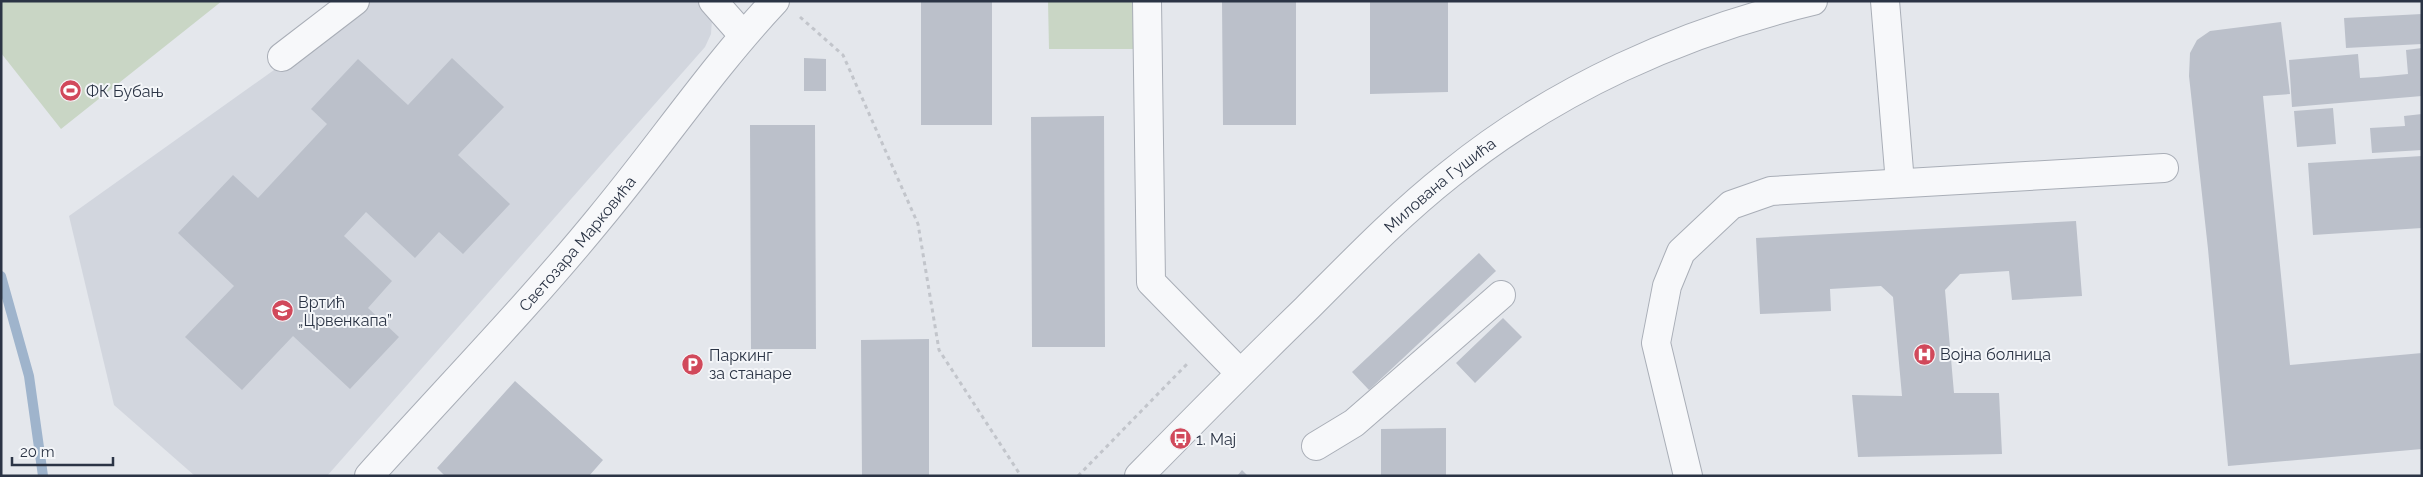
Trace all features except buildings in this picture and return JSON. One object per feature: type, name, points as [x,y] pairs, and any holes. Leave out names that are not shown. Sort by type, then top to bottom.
[{"type":"street","points":[[282,57],[355,1]]},
{"type":"street","points":[[713,1],[743,36]]},
{"type":"street","points":[[1147,1],[1151,282],[1240,373]]},
{"type":"street","name":"Милована Гушића","points":[[1139,476],[1393,222],[1451,173],[1512,129],[1584,86],[1646,56],[1698,35],[1775,10],[1812,1]]},
{"type":"street","points":[[1885,1],[1900,183]]},
{"type":"street","name":"Светозара Марковића","points":[[369,476],[591,228],[641,168],[743,36],[785,7]]},
{"type":"street","points":[[1688,476],[1656,343],[1667,286],[1681,252],[1731,204],[1771,191],[2164,168]]},
{"type":"street","points":[[1316,446],[1354,423],[1501,295]]},
{"type":"path","points":[[785,7],[843,55],[918,224],[940,350],[1021,476]]},
{"type":"path","points":[[1078,476],[1210,341]]},
{"type":"shaded area","name":"Вртић „Црвенкапа”","points":[[371,1],[697,1],[712,19],[711,34],[705,47],[327,476],[195,476],[114,405],[69,216]]},
{"type":"green space","name":"ФК Бубањ","points":[[1,1],[222,1],[61,129],[1,53]]},
{"type":"green space","points":[[1048,1],[1136,1],[1136,49],[1049,49]]},
{"type":"waterway","points":[[1,276],[29,376],[43,476]]},
{"type":"place","name":"ФК Бубањ","points":[[70,91]]},
{"type":"place","name":"Вртић „Црвенкапа”","points":[[282,311]]},
{"type":"place","name":"Војна болница","points":[[1924,354]]},
{"type":"place","name":"Паркинг за станаре","points":[[693,364]]},
{"type":"place","name":"1. Мај","points":[[1180,439]]}]
